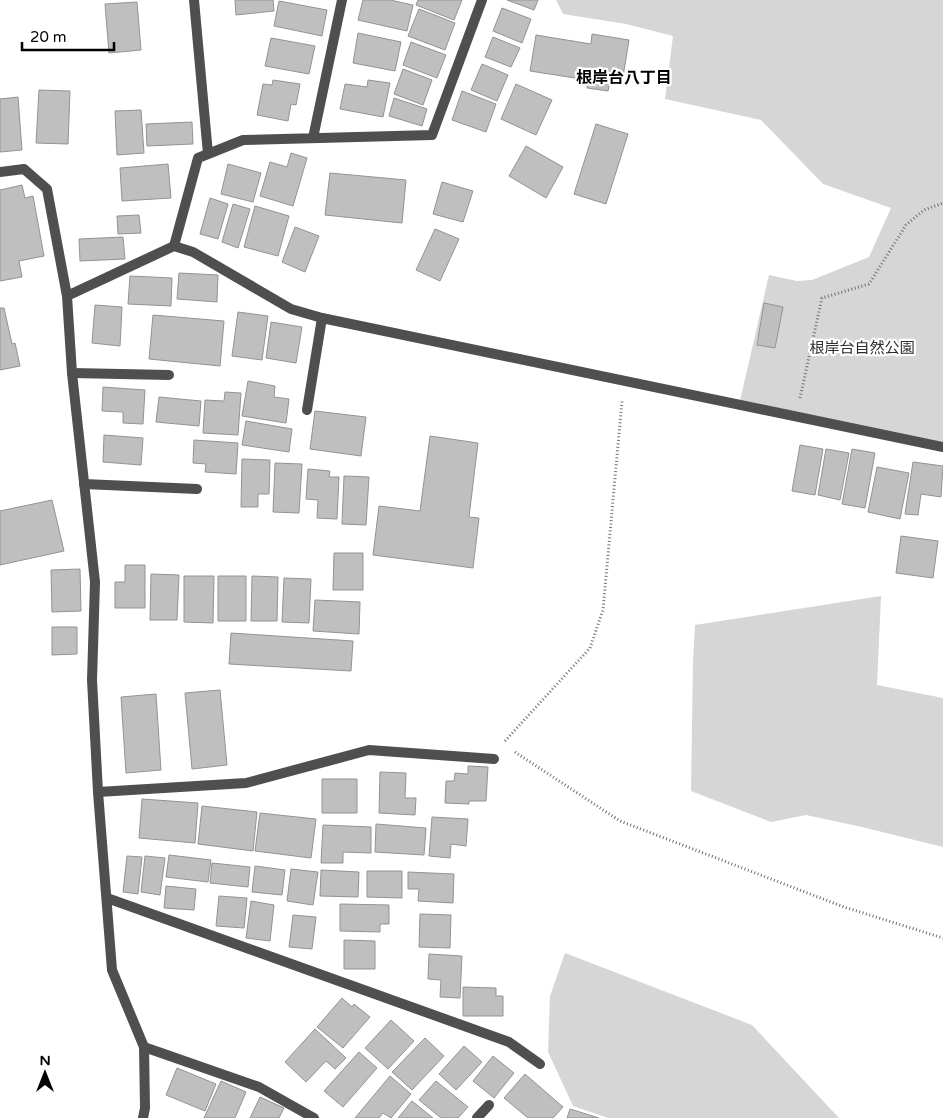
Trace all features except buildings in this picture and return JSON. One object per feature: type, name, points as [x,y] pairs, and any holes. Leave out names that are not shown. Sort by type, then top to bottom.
[{"type":"street","points":[[194,0],[208,154]]},
{"type":"street","points":[[313,138],[342,0]]},
{"type":"street","points":[[174,246],[198,158],[243,140],[432,135],[482,0]]},
{"type":"street","points":[[0,172],[24,169],[47,189],[67,296],[72,373],[95,582],[92,680],[98,792],[112,970],[144,1047],[145,1108],[143,1118]]},
{"type":"street","points":[[67,296],[174,246],[193,252],[291,309],[322,318],[943,447]]},
{"type":"street","points":[[307,410],[322,318]]},
{"type":"street","points":[[72,373],[170,375]]},
{"type":"street","points":[[84,484],[197,489]]},
{"type":"street","points":[[98,792],[246,783],[369,750],[494,759]]},
{"type":"street","points":[[107,898],[509,1042],[540,1064]]},
{"type":"street","points":[[144,1047],[259,1087],[314,1118]]},
{"type":"street","points":[[477,1118],[489,1105]]},
{"type":"path","points":[[810,400],[800,398],[822,298],[870,284],[906,225],[924,210],[943,203]]},
{"type":"path","points":[[494,759],[495,751],[590,648],[603,610],[624,380]]},
{"type":"path","points":[[502,744],[620,821],[844,907],[943,938]]},
{"type":"green space","name":"根岸台自然公園","points":[[556,0],[943,0],[943,447],[739,405],[769,275],[797,281],[812,280],[869,257],[891,208],[823,184],[761,120],[665,99],[673,36],[626,24],[563,14]]},
{"type":"green space","points":[[881,596],[877,685],[943,698],[943,847],[806,815],[771,822],[691,791],[695,625]]},
{"type":"green space","points":[[565,953],[752,1025],[839,1118],[608,1118],[573,1106],[548,1052],[550,996]]},
{"type":"district","name":"根岸台八丁目","points":[[624,78]]}]
